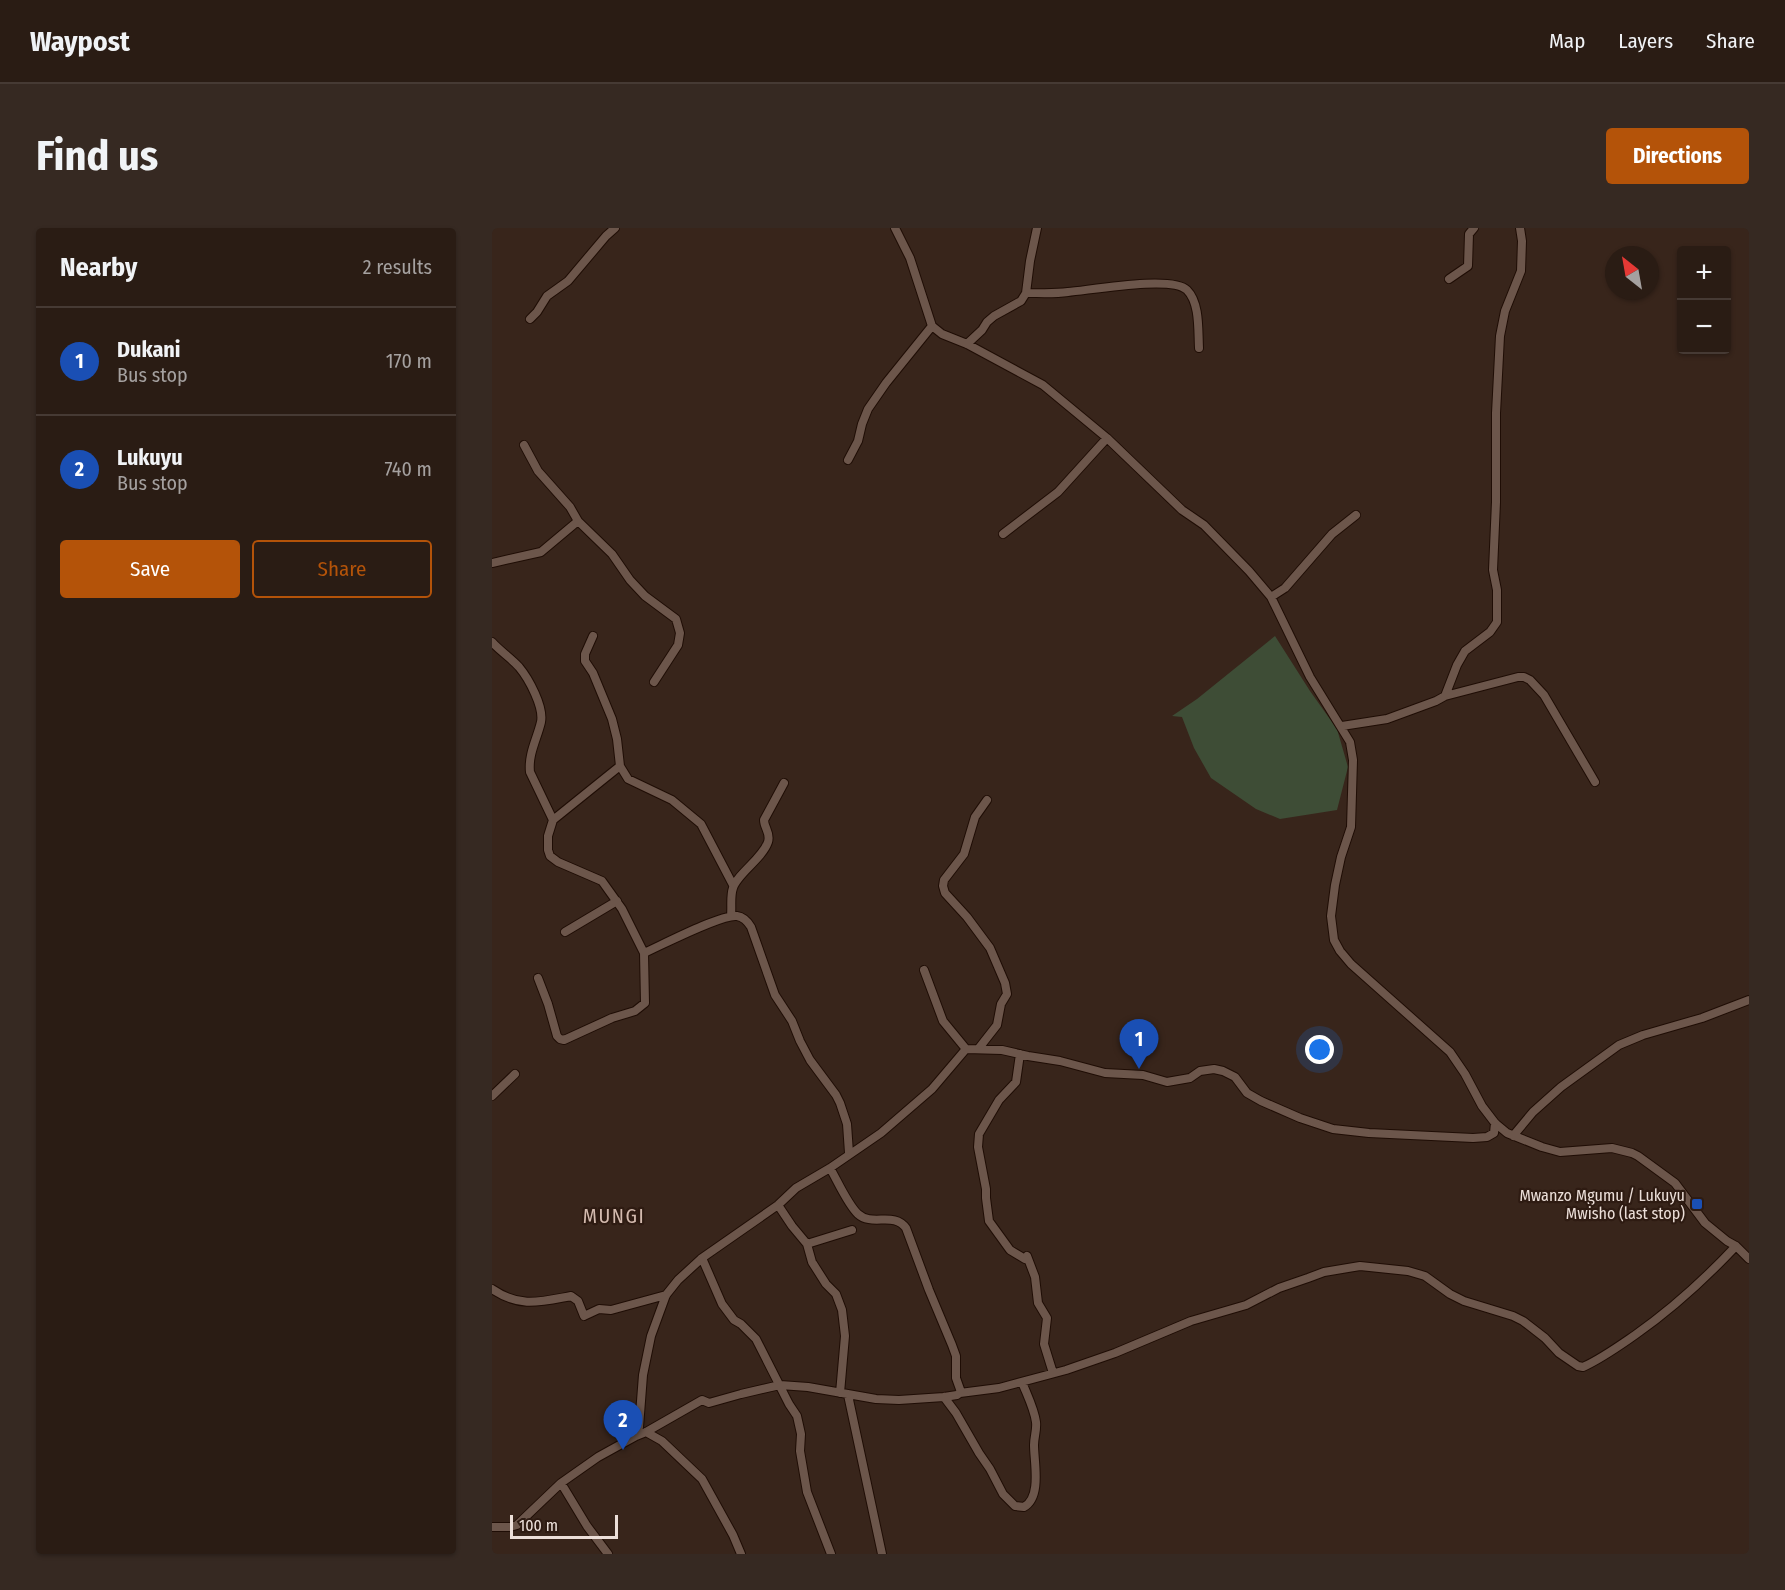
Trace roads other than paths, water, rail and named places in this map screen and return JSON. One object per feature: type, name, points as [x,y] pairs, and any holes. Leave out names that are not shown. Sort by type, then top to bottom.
[{"type":"street","points":[[530,319],[548,296],[568,281],[615,228]]},
{"type":"street","points":[[895,228],[910,258],[932,326],[942,334],[967,344],[1043,385],[1107,438],[1182,510],[1204,525],[1271,597],[1310,677],[1350,742],[1353,760],[1351,820],[1335,885],[1331,916],[1334,940],[1340,951],[1351,964],[1450,1052],[1482,1106],[1495,1122],[1513,1136],[1560,1152],[1612,1148],[1632,1153],[1675,1183],[1705,1223],[1737,1246],[1749,1259]]},
{"type":"street","points":[[967,344],[987,322],[1021,301],[1026,293],[1037,228]]},
{"type":"street","points":[[1449,279],[1468,266],[1469,234],[1474,228]]},
{"type":"street","points":[[1445,696],[1465,651],[1490,632],[1497,622],[1497,590],[1493,570],[1500,336],[1505,311],[1521,271],[1520,228]]},
{"type":"street","points":[[1026,293],[1066,293],[1147,283],[1182,285],[1189,292],[1195,305],[1199,348]]},
{"type":"street","points":[[848,460],[858,441],[868,409],[886,382],[932,326]]},
{"type":"street","points":[[1003,534],[1058,492],[1107,438]]},
{"type":"street","points":[[524,444],[538,471],[570,507],[578,521],[612,554],[630,580],[645,596],[676,619],[680,633],[678,645],[654,682]]},
{"type":"street","points":[[1271,597],[1285,588],[1332,534],[1356,515]]},
{"type":"street","points":[[492,563],[541,552],[578,521]]},
{"type":"street","points":[[593,636],[585,654],[585,661],[595,678],[612,719],[620,766],[628,779],[672,800],[701,824],[733,885],[731,916]]},
{"type":"street","points":[[492,642],[519,667],[531,685],[539,705],[542,716],[529,763],[530,772],[553,820]]},
{"type":"street","points":[[1342,726],[1387,719],[1445,696],[1524,677],[1544,695],[1595,782]]},
{"type":"street","points":[[538,978],[557,1036],[564,1040],[612,1018],[635,1011],[645,1004],[644,953],[617,901],[602,881],[558,862],[550,856],[548,850],[548,836],[553,820],[620,766]]},
{"type":"street","points":[[733,885],[760,855],[768,841],[769,831],[764,825],[764,820],[784,783]]},
{"type":"street","points":[[978,1048],[997,1025],[1001,1005],[1007,994],[1005,983],[990,948],[967,917],[945,893],[944,880],[964,854],[975,817],[987,800]]},
{"type":"street","points":[[565,932],[617,901]]},
{"type":"street","points":[[644,953],[712,922],[731,916],[739,916],[747,921],[775,995],[792,1021],[810,1060],[836,1095],[847,1124],[849,1154]]},
{"type":"street","points":[[924,970],[943,1021],[966,1049]]},
{"type":"street","points":[[1513,1136],[1533,1112],[1561,1087],[1619,1045],[1749,1000]]},
{"type":"street","points":[[636,1436],[651,1336],[666,1295],[678,1280],[702,1257],[778,1204],[796,1188],[881,1133],[932,1089],[966,1049],[1002,1050],[1105,1072],[1143,1075],[1167,1082],[1190,1078],[1200,1071],[1214,1069],[1235,1077],[1245,1092],[1261,1101],[1300,1118],[1343,1131],[1473,1138],[1487,1137],[1494,1133],[1495,1122]]},
{"type":"street","points":[[1020,1054],[1016,1082],[994,1108],[979,1134],[978,1147],[989,1221],[1010,1250],[1025,1259],[1027,1256],[1033,1269],[1038,1303],[1047,1318],[1044,1344],[1053,1373]]},
{"type":"street","points":[[492,1096],[516,1074]]},
{"type":"street","points":[[830,1168],[857,1213],[870,1220],[897,1220],[902,1222],[906,1228],[956,1356],[956,1378],[962,1391],[960,1393]]},
{"type":"street","points":[[778,1204],[807,1244],[812,1262],[826,1284],[836,1294],[842,1310],[845,1336],[844,1394],[882,1554]]},
{"type":"street","points":[[807,1244],[852,1230]]},
{"type":"street","points":[[492,1527],[517,1525],[561,1483],[598,1457],[702,1400],[709,1403],[780,1385],[808,1387],[876,1399],[899,1400],[944,1397],[973,1390],[987,1390],[1066,1370],[1115,1353],[1191,1321],[1249,1304],[1279,1288],[1324,1272],[1360,1266],[1408,1271],[1425,1276],[1464,1301],[1523,1321],[1545,1338],[1559,1353],[1579,1367],[1583,1367],[1613,1350],[1682,1299],[1737,1246]]},
{"type":"street","points":[[702,1257],[722,1304],[734,1320],[741,1323],[756,1339],[797,1416],[807,1492],[831,1554]]},
{"type":"street","points":[[492,1289],[515,1301],[536,1302],[571,1296],[578,1301],[584,1316],[599,1309],[611,1310],[666,1295]]},
{"type":"street","points":[[944,1397],[990,1468],[1000,1491],[1015,1506],[1024,1507],[1029,1503],[1036,1479],[1034,1447],[1036,1426],[1022,1382]]},
{"type":"street","points":[[646,1432],[662,1441],[702,1479],[741,1554]]},
{"type":"street","points":[[561,1483],[587,1527],[608,1554]]},
{"type":"place","name":"Dukani","points":[[1139,1069]]},
{"type":"place","name":"Mwanzo Mgumu / Lukuyu Mwisho (last stop)","points":[[1697,1204]]},
{"type":"place","name":"Lukuyu","points":[[623,1450]]},
{"type":"district","name":"MUNGI","points":[[614,1216]]}]
